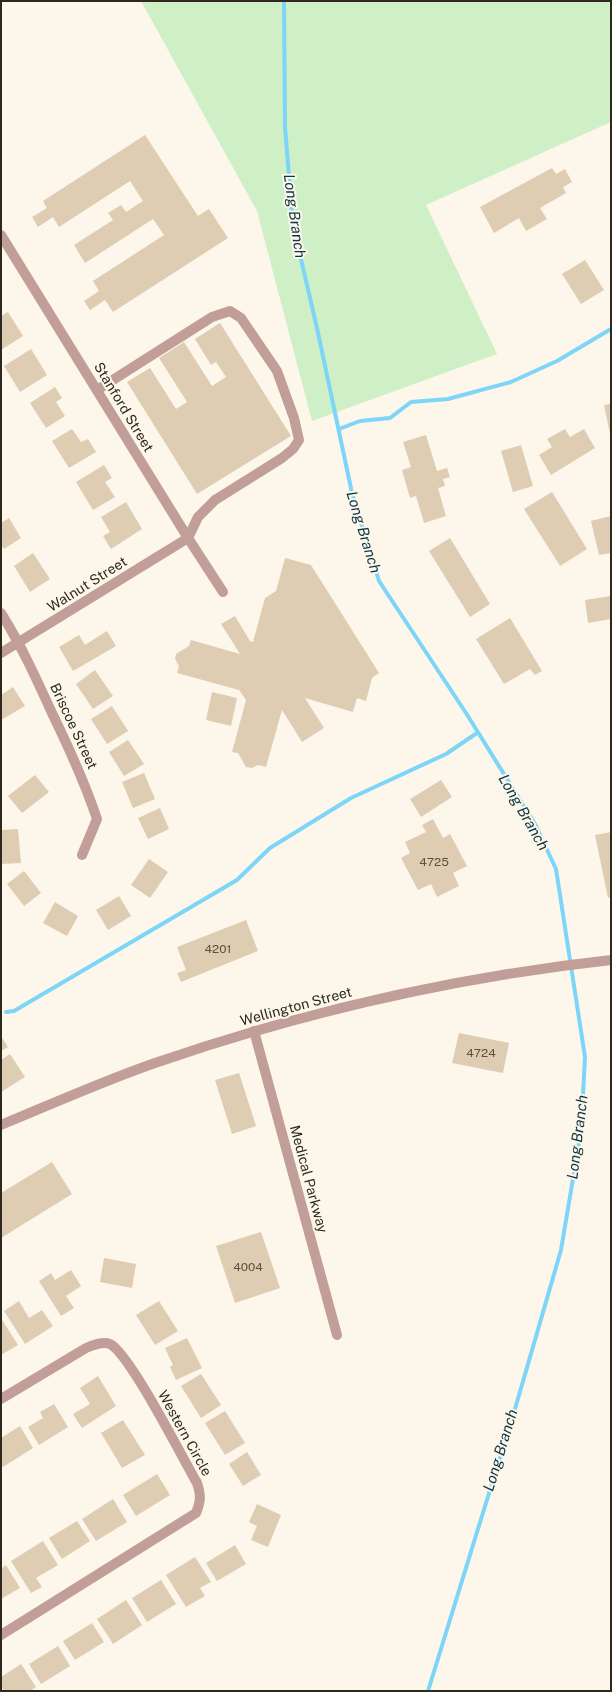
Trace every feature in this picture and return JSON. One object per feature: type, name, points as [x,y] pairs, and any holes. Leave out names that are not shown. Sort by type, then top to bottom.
[{"type":"street","name":"Stanford Street","points":[[1,235],[188,538],[224,592]]},
{"type":"street","points":[[97,390],[212,317],[230,311],[241,318],[277,371],[294,418],[299,440],[293,449],[282,458],[215,500],[198,517],[188,538]]},
{"type":"street","name":"Walnut Street","points":[[1,653],[188,538]]},
{"type":"street","name":"Briscoe Street","points":[[1,613],[20,642],[85,784],[97,819],[82,855]]},
{"type":"street","name":"Wellington Street","points":[[1,1125],[154,1063],[254,1031],[406,993],[475,979],[588,962],[611,960]]},
{"type":"street","name":"Medical Parkway","points":[[254,1031],[337,1335]]},
{"type":"street","name":"Western Circle","points":[[1,1399],[86,1348],[100,1343],[110,1344],[122,1356],[136,1375],[197,1483],[201,1497],[196,1513],[1,1635]]},
{"type":"green space","points":[[141,1],[611,1],[611,122],[426,205],[497,354],[312,421],[257,211]]},
{"type":"building","points":[[145,135],[198,216],[209,209],[228,238],[113,312],[105,300],[90,310],[84,301],[99,291],[93,281],[164,235],[153,219],[85,263],[74,245],[113,220],[108,213],[121,205],[126,212],[143,201],[130,181],[59,227],[53,217],[38,227],[32,217],[47,208],[43,201]]},
{"type":"building","points":[[552,168],[556,174],[565,169],[572,182],[563,187],[566,193],[540,208],[547,219],[526,231],[519,218],[494,233],[480,207]]},
{"type":"building","points":[[585,260],[604,290],[581,304],[562,274]]},
{"type":"building","points":[[8,312],[23,336],[1,350],[1,316]]},
{"type":"building","points":[[220,323],[291,436],[197,494],[127,382],[150,368],[176,409],[187,402],[159,358],[184,342],[212,386],[226,377],[216,362],[211,365],[195,339]]},
{"type":"building","points":[[31,349],[47,375],[20,392],[4,366]]},
{"type":"building","points":[[55,387],[62,398],[56,402],[65,416],[46,428],[30,403]]},
{"type":"building","points":[[611,404],[611,434],[610,434],[604,405]]},
{"type":"building","points":[[72,429],[81,442],[88,439],[96,452],[69,468],[52,441]]},
{"type":"building","points":[[565,429],[570,437],[584,429],[595,448],[551,475],[539,455],[552,447],[547,439]]},
{"type":"building","points":[[426,435],[437,471],[447,468],[450,477],[443,479],[445,486],[438,488],[446,516],[424,523],[416,496],[410,498],[402,470],[411,467],[403,442]]},
{"type":"building","points":[[521,445],[533,486],[513,492],[501,451]]},
{"type":"building","points":[[104,465],[112,478],[105,482],[115,497],[93,510],[76,482]]},
{"type":"building","points":[[552,492],[587,549],[560,566],[524,509]]},
{"type":"building","points":[[126,502],[142,529],[111,549],[103,536],[110,532],[101,517]]},
{"type":"building","points":[[611,516],[611,553],[599,555],[591,521]]},
{"type":"building","points":[[9,518],[21,538],[4,549],[1,544],[1,523]]},
{"type":"building","points":[[450,538],[490,604],[470,617],[429,551]]},
{"type":"building","points":[[33,553],[50,579],[30,592],[14,566]]},
{"type":"building","points":[[285,558],[311,565],[379,673],[372,678],[366,701],[357,698],[353,712],[305,698],[324,728],[302,742],[282,710],[266,767],[258,765],[252,768],[246,767],[238,753],[232,752],[246,700],[239,690],[177,673],[179,666],[175,659],[176,654],[189,646],[191,640],[240,654],[221,624],[235,616],[250,641],[253,642],[265,598],[276,591]]},
{"type":"building","points":[[611,596],[611,619],[588,623],[585,600]]},
{"type":"building","points":[[510,618],[542,671],[535,675],[530,669],[504,684],[476,639]]},
{"type":"building","points":[[107,631],[116,646],[73,671],[59,647],[79,635],[85,645]]},
{"type":"building","points":[[95,670],[113,696],[93,709],[76,684]]},
{"type":"building","points":[[13,687],[25,706],[1,720],[1,695]]},
{"type":"building","points":[[212,692],[237,698],[231,726],[206,720]]},
{"type":"building","points":[[112,706],[128,731],[107,744],[91,719]]},
{"type":"building","points":[[128,740],[144,764],[124,776],[109,752]]},
{"type":"building","points":[[144,773],[155,799],[133,808],[122,782]]},
{"type":"building","points":[[35,775],[49,792],[22,813],[8,796]]},
{"type":"building","points":[[441,780],[452,797],[421,817],[410,799]]},
{"type":"building","points":[[160,808],[169,829],[148,839],[138,818]]},
{"type":"building","points":[[433,819],[443,838],[450,834],[467,866],[453,873],[459,886],[437,897],[431,884],[418,890],[401,858],[410,853],[405,842],[426,832],[422,825]]},
{"type":"building","points":[[18,829],[21,863],[1,864],[1,830]]},
{"type":"building","points":[[611,832],[611,897],[608,898],[595,835]]},
{"type":"building","points":[[149,859],[168,872],[150,898],[131,885]]},
{"type":"building","points":[[24,871],[41,893],[24,906],[7,884]]},
{"type":"building","points":[[119,896],[131,916],[108,930],[96,910]]},
{"type":"building","points":[[55,902],[78,916],[67,936],[43,923]]},
{"type":"building","points":[[246,920],[258,951],[181,982],[177,973],[186,970],[177,947]]},
{"type":"building","points":[[459,1033],[509,1043],[503,1073],[452,1063]]},
{"type":"building","points":[[1,1036],[8,1047],[1,1051]]},
{"type":"building","points":[[10,1054],[25,1077],[1,1092],[1,1060]]},
{"type":"building","points":[[239,1073],[256,1126],[232,1134],[215,1080]]},
{"type":"building","points":[[52,1162],[72,1194],[1,1238],[1,1193]]},
{"type":"building","points":[[261,1232],[280,1288],[235,1303],[216,1246]]},
{"type":"building","points":[[104,1258],[136,1264],[132,1288],[100,1282]]},
{"type":"building","points":[[71,1270],[81,1286],[66,1296],[74,1308],[61,1316],[39,1281],[51,1273],[55,1280]]},
{"type":"building","points":[[19,1301],[29,1318],[42,1310],[53,1326],[25,1344],[4,1311]]},
{"type":"building","points":[[159,1301],[178,1331],[155,1345],[136,1315]]},
{"type":"building","points":[[1,1318],[18,1345],[1,1355]]},
{"type":"building","points":[[187,1338],[202,1368],[176,1380],[170,1367],[173,1365],[165,1348]]},
{"type":"building","points":[[201,1374],[221,1405],[201,1418],[181,1386]]},
{"type":"building","points":[[98,1376],[116,1406],[82,1428],[73,1414],[90,1404],[80,1388]]},
{"type":"building","points":[[54,1404],[68,1427],[39,1445],[28,1427],[43,1418],[40,1412]]},
{"type":"building","points":[[225,1411],[245,1443],[225,1455],[205,1423]]},
{"type":"building","points":[[123,1420],[145,1455],[122,1468],[101,1433]]},
{"type":"building","points":[[20,1426],[33,1448],[3,1467],[1,1464],[1,1438]]},
{"type":"building","points":[[247,1452],[261,1475],[243,1486],[229,1464]]},
{"type":"building","points":[[157,1474],[170,1495],[136,1516],[123,1495]]},
{"type":"building","points":[[113,1499],[127,1522],[96,1541],[82,1519]]},
{"type":"building","points":[[257,1504],[281,1515],[268,1547],[251,1540],[257,1526],[249,1522]]},
{"type":"building","points":[[77,1521],[90,1541],[62,1559],[49,1538]]},
{"type":"building","points":[[43,1541],[58,1565],[36,1578],[42,1587],[31,1593],[11,1561]]},
{"type":"building","points":[[235,1545],[246,1564],[217,1581],[206,1563]]},
{"type":"building","points":[[195,1557],[211,1582],[200,1588],[205,1596],[186,1607],[166,1575]]},
{"type":"building","points":[[6,1565],[20,1588],[1,1599],[1,1569]]},
{"type":"building","points":[[161,1580],[176,1604],[147,1622],[132,1598]]},
{"type":"building","points":[[126,1600],[142,1625],[113,1644],[97,1619]]},
{"type":"building","points":[[92,1623],[104,1642],[75,1660],[63,1641]]},
{"type":"building","points":[[58,1646],[70,1666],[41,1684],[29,1664]]},
{"type":"building","points":[[21,1664],[36,1687],[30,1691],[4,1691],[1,1687],[1,1677]]},
{"type":"waterway","name":"Long Branch","points":[[284,1],[285,127],[293,225],[317,328],[352,493],[379,581],[466,713],[535,824],[556,869],[585,1057],[581,1131],[561,1250],[515,1409],[428,1691]]},
{"type":"waterway","points":[[339,429],[360,421],[390,418],[411,402],[448,399],[511,382],[557,361],[611,329]]},
{"type":"waterway","points":[[6,1012],[14,1011],[237,880],[270,848],[351,798],[446,754],[477,733]]}]
